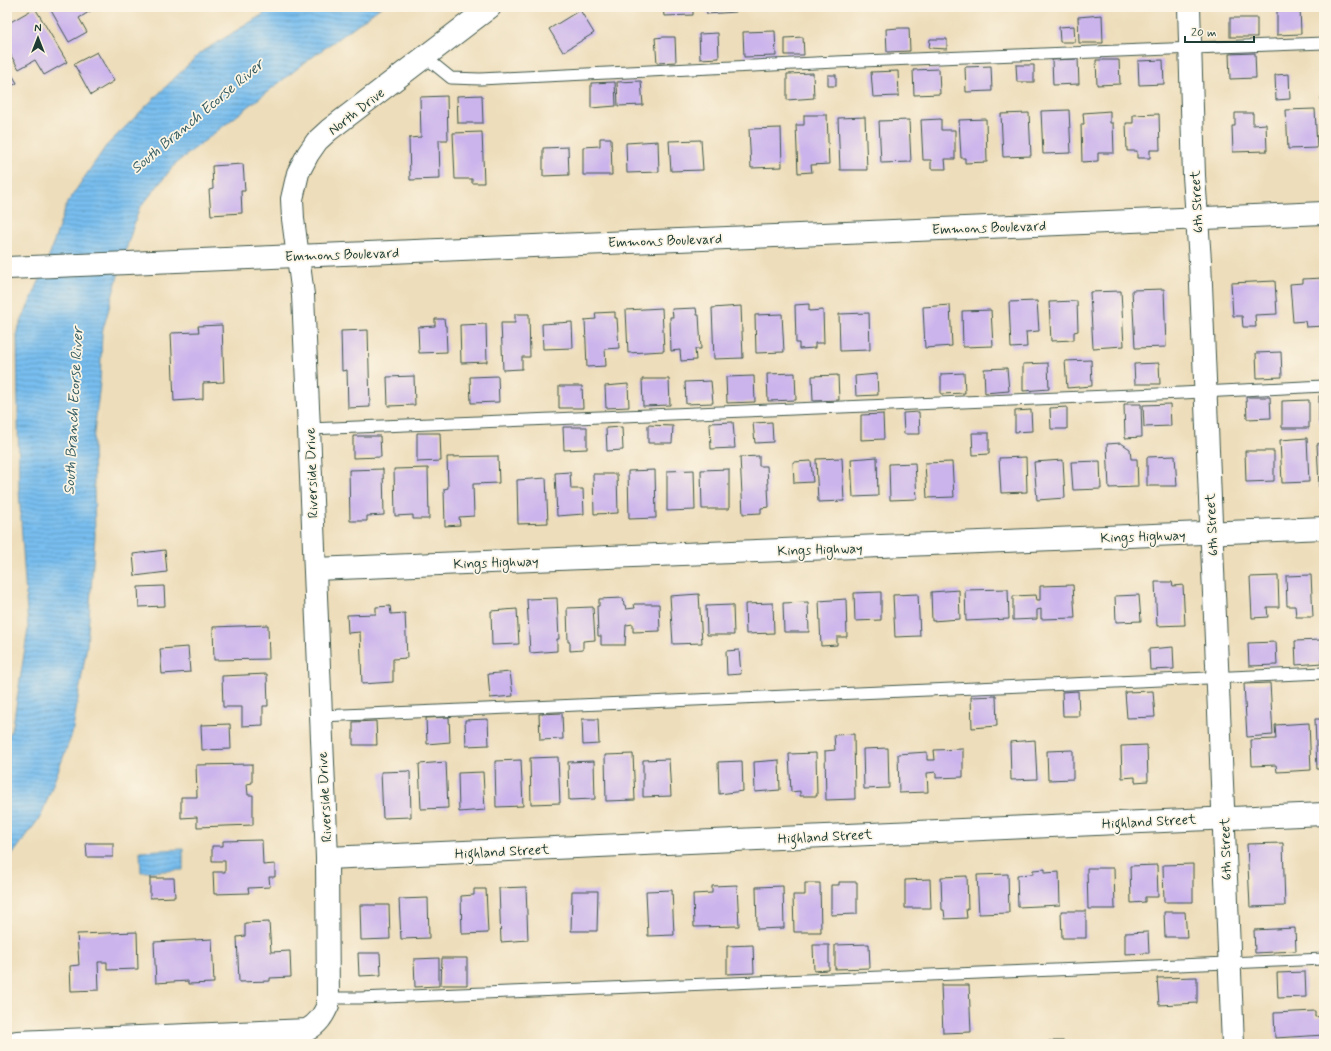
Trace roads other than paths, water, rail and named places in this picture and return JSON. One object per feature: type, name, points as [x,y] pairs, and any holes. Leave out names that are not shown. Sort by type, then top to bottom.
[{"type":"street","name":"North Drive","points":[[298,255],[292,199],[298,173],[308,154],[317,142],[329,130],[490,7]]},
{"type":"street","name":"6th Street","points":[[1189,7],[1194,176],[1206,392],[1233,1044]]},
{"type":"street","name":"Emmons Boulevard","points":[[7,268],[132,264],[298,255],[1324,213]]},
{"type":"street","name":"Riverside Drive","points":[[7,1044],[307,1030],[321,1019],[328,1005],[327,858],[303,295],[298,255]]},
{"type":"street","name":"Kings Highway","points":[[315,569],[1324,528]]},
{"type":"street","name":"Highland Street","points":[[327,858],[1324,814]]},
{"type":"lane","points":[[424,57],[451,78],[480,79],[836,62],[1324,43]]},
{"type":"lane","points":[[309,429],[1324,386]]},
{"type":"lane","points":[[320,716],[1324,673]]},
{"type":"lane","points":[[329,998],[376,998],[1324,959]]},
{"type":"water","name":"South Branch Ecorse River","points":[[275,7],[381,7],[307,61],[176,163],[139,209],[121,265],[102,333],[100,383],[93,441],[95,536],[87,645],[72,734],[41,816],[7,862],[7,740],[13,725],[28,629],[19,489],[17,331],[45,268],[67,203],[106,146],[200,53]]},
{"type":"water","points":[[183,849],[183,870],[141,872],[140,851]]}]
